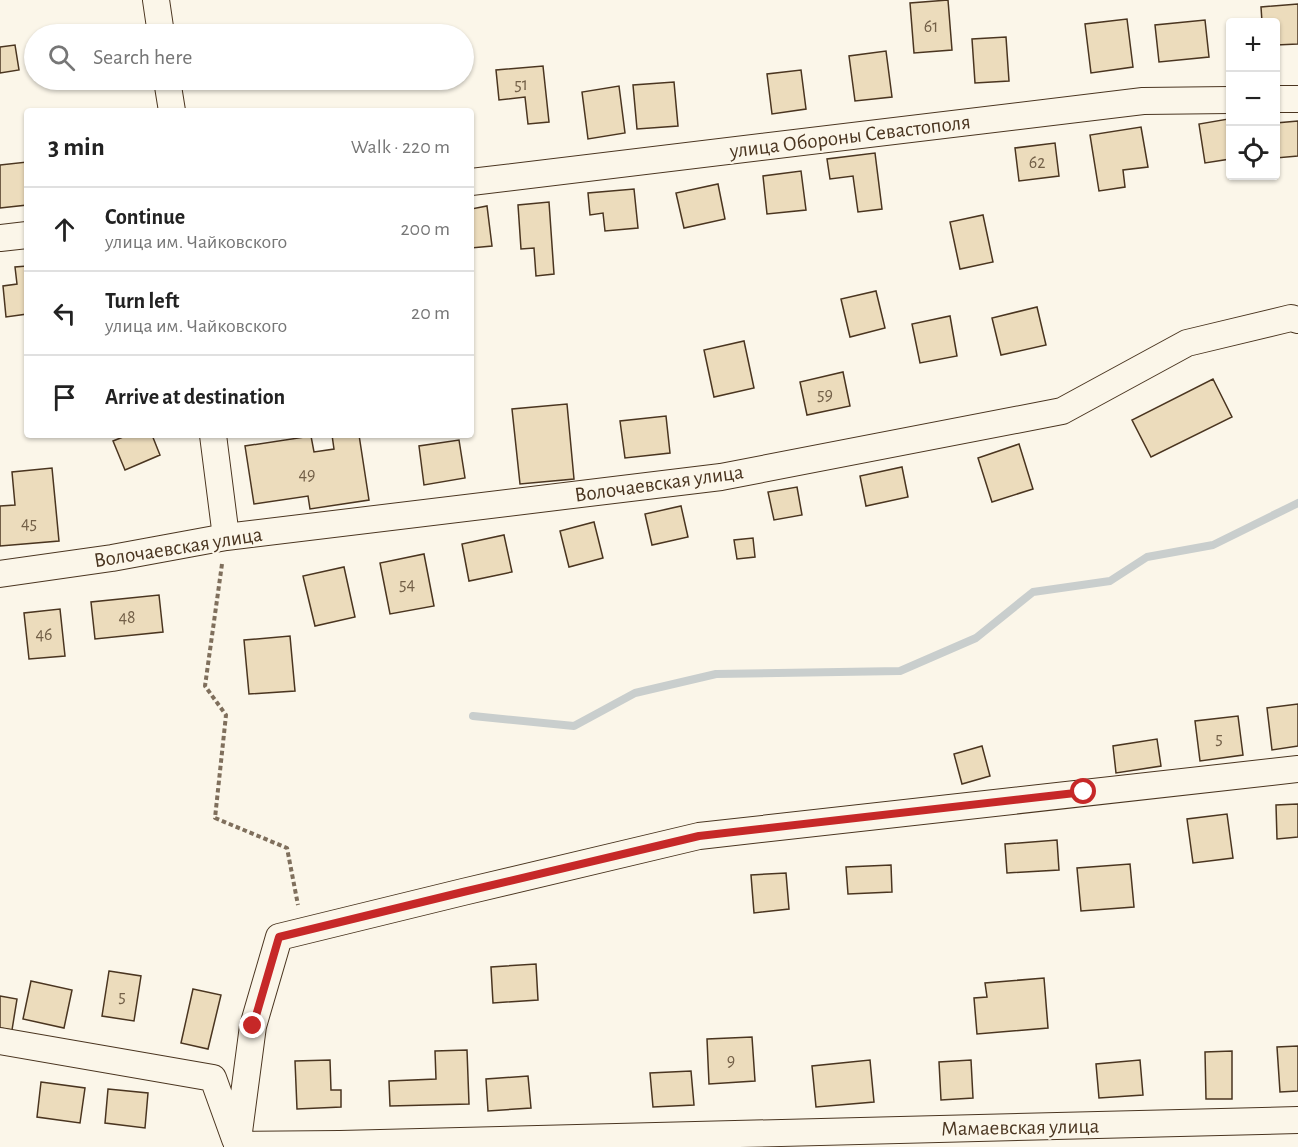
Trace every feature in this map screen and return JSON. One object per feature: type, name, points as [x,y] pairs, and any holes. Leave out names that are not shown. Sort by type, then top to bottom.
[{"type":"street","points":[[156,0],[160,24]]},
{"type":"street","points":[[169,90],[172,108]]},
{"type":"street","points":[[1280,99],[1298,99]]},
{"type":"street","name":"улица Обороны Севастополя","points":[[474,182],[1143,102],[1226,100]]},
{"type":"street","points":[[0,238],[24,235]]},
{"type":"street","name":"Волочаевская улица","points":[[0,574],[112,558],[226,537],[721,477],[1062,411],[1187,343],[1291,318],[1298,320]]},
{"type":"street","points":[[213,438],[226,537]]},
{"type":"street","points":[[237,1146],[253,1026],[279,937],[699,836],[1298,769]]},
{"type":"street","points":[[0,1041],[213,1078],[237,1146]]},
{"type":"street","name":"Мамаевская улица","points":[[237,1146],[1298,1120]]},
{"type":"path","points":[[226,537],[205,686],[226,715],[215,818],[287,848],[303,931]]},
{"type":"building","points":[[948,0],[952,50],[914,53],[910,3]]},
{"type":"building","points":[[1298,4],[1298,44],[1280,45],[1280,18],[1262,18],[1261,7]]},
{"type":"building","points":[[1127,19],[1133,67],[1091,73],[1085,24]]},
{"type":"building","points":[[1205,20],[1209,57],[1159,62],[1155,25]]},
{"type":"building","points":[[1006,37],[1009,81],[975,83],[972,39]]},
{"type":"building","points":[[15,45],[19,70],[0,73],[0,47]]},
{"type":"building","points":[[886,51],[892,97],[855,101],[849,56]]},
{"type":"building","points":[[543,66],[549,122],[528,124],[525,97],[499,100],[496,70]]},
{"type":"building","points":[[801,70],[806,109],[772,114],[767,74]]},
{"type":"building","points":[[674,82],[678,126],[637,129],[633,85]]},
{"type":"building","points":[[619,86],[625,133],[588,139],[582,92]]},
{"type":"building","points":[[1226,119],[1226,160],[1205,163],[1199,124]]},
{"type":"building","points":[[1298,121],[1298,156],[1280,158],[1280,123]]},
{"type":"building","points":[[1141,127],[1148,167],[1123,170],[1125,187],[1099,191],[1090,135]]},
{"type":"building","points":[[1055,143],[1059,176],[1019,181],[1015,148]]},
{"type":"building","points":[[875,153],[882,209],[858,212],[853,176],[830,179],[827,159]]},
{"type":"building","points":[[24,162],[24,205],[0,208],[0,165]]},
{"type":"building","points":[[801,171],[806,210],[767,214],[763,176]]},
{"type":"building","points":[[718,184],[725,219],[684,228],[676,193]]},
{"type":"building","points":[[634,189],[638,228],[605,231],[603,213],[590,215],[588,193]]},
{"type":"building","points":[[549,202],[554,274],[536,276],[534,248],[521,249],[518,205]]},
{"type":"building","points":[[487,206],[492,246],[474,248],[474,208]]},
{"type":"building","points":[[983,215],[993,262],[960,269],[950,222]]},
{"type":"building","points":[[24,266],[24,314],[6,317],[3,286],[17,284],[15,267]]},
{"type":"building","points":[[876,291],[885,328],[850,337],[841,299]]},
{"type":"building","points":[[1037,307],[1046,345],[1001,355],[992,318]]},
{"type":"building","points":[[950,316],[957,356],[920,363],[912,324]]},
{"type":"building","points":[[744,341],[754,388],[714,397],[704,350]]},
{"type":"building","points":[[843,372],[850,406],[807,415],[800,382]]},
{"type":"building","points":[[1213,379],[1232,417],[1151,457],[1132,420]]},
{"type":"building","points":[[567,404],[574,479],[520,484],[512,409]]},
{"type":"building","points":[[666,416],[670,453],[625,458],[620,421]]},
{"type":"building","points":[[120,438],[153,438],[160,455],[125,470],[113,441]]},
{"type":"building","points":[[311,438],[314,452],[334,449],[332,438],[359,438],[369,500],[310,509],[308,496],[254,504],[245,446]]},
{"type":"building","points":[[459,440],[465,478],[424,485],[419,446]]},
{"type":"building","points":[[1019,444],[1033,489],[992,502],[978,458]]},
{"type":"building","points":[[902,467],[908,497],[866,506],[860,476]]},
{"type":"building","points":[[52,468],[59,541],[0,546],[0,506],[15,505],[12,472]]},
{"type":"building","points":[[797,487],[802,515],[774,520],[768,492]]},
{"type":"building","points":[[681,506],[688,537],[652,545],[645,514]]},
{"type":"building","points":[[594,522],[603,558],[569,567],[560,531]]},
{"type":"building","points":[[504,535],[512,572],[469,581],[462,544]]},
{"type":"building","points":[[753,538],[755,557],[737,559],[734,540]]},
{"type":"building","points":[[424,554],[434,606],[390,614],[380,563]]},
{"type":"building","points":[[344,567],[355,617],[315,626],[303,576]]},
{"type":"building","points":[[159,595],[163,632],[95,639],[91,602]]},
{"type":"building","points":[[60,609],[65,656],[29,659],[24,613]]},
{"type":"building","points":[[290,636],[295,691],[249,694],[244,640]]},
{"type":"building","points":[[1298,704],[1298,746],[1272,750],[1267,708]]},
{"type":"building","points":[[1238,716],[1243,755],[1200,761],[1195,721]]},
{"type":"building","points":[[1157,739],[1161,766],[1116,773],[1113,746]]},
{"type":"building","points":[[982,746],[990,776],[962,784],[954,754]]},
{"type":"building","points":[[1298,804],[1298,837],[1277,839],[1276,805]]},
{"type":"building","points":[[1227,814],[1233,858],[1193,863],[1187,819]]},
{"type":"building","points":[[1057,840],[1059,870],[1007,873],[1005,844]]},
{"type":"building","points":[[1130,864],[1134,907],[1081,911],[1077,868]]},
{"type":"building","points":[[891,865],[892,892],[848,894],[846,867]]},
{"type":"building","points":[[786,873],[789,909],[754,913],[751,875]]},
{"type":"building","points":[[536,964],[538,1000],[493,1003],[491,967]]},
{"type":"building","points":[[109,971],[141,976],[134,1021],[102,1016]]},
{"type":"building","points":[[1044,978],[1048,1028],[977,1034],[974,998],[987,997],[985,983]]},
{"type":"building","points":[[31,981],[72,990],[64,1028],[23,1019]]},
{"type":"building","points":[[193,989],[221,995],[208,1049],[181,1043]]},
{"type":"building","points":[[0,996],[17,999],[12,1030],[0,1028]]},
{"type":"building","points":[[752,1037],[755,1081],[709,1084],[707,1039]]},
{"type":"building","points":[[1298,1046],[1298,1091],[1280,1092],[1277,1047]]},
{"type":"building","points":[[467,1050],[469,1104],[390,1106],[389,1081],[436,1079],[435,1051]]},
{"type":"building","points":[[1232,1051],[1232,1099],[1206,1099],[1205,1052]]},
{"type":"building","points":[[330,1060],[331,1090],[341,1090],[341,1107],[297,1109],[295,1061]]},
{"type":"building","points":[[870,1060],[874,1102],[816,1107],[812,1066]]},
{"type":"building","points":[[971,1060],[973,1098],[941,1100],[939,1062]]},
{"type":"building","points":[[1140,1060],[1143,1095],[1099,1098],[1096,1064]]},
{"type":"building","points":[[691,1071],[694,1105],[653,1107],[650,1073]]},
{"type":"building","points":[[528,1076],[531,1108],[488,1111],[486,1079]]},
{"type":"building","points":[[41,1082],[85,1088],[80,1123],[37,1117]]},
{"type":"building","points":[[108,1089],[148,1093],[145,1128],[105,1123]]},
{"type":"waterway","points":[[473,716],[574,726],[635,693],[716,674],[900,671],[976,638],[1033,592],[1110,581],[1147,557],[1213,545],[1298,503]]},
{"type":"route","points":[[253,1026],[279,937],[699,836],[1084,792]]}]
